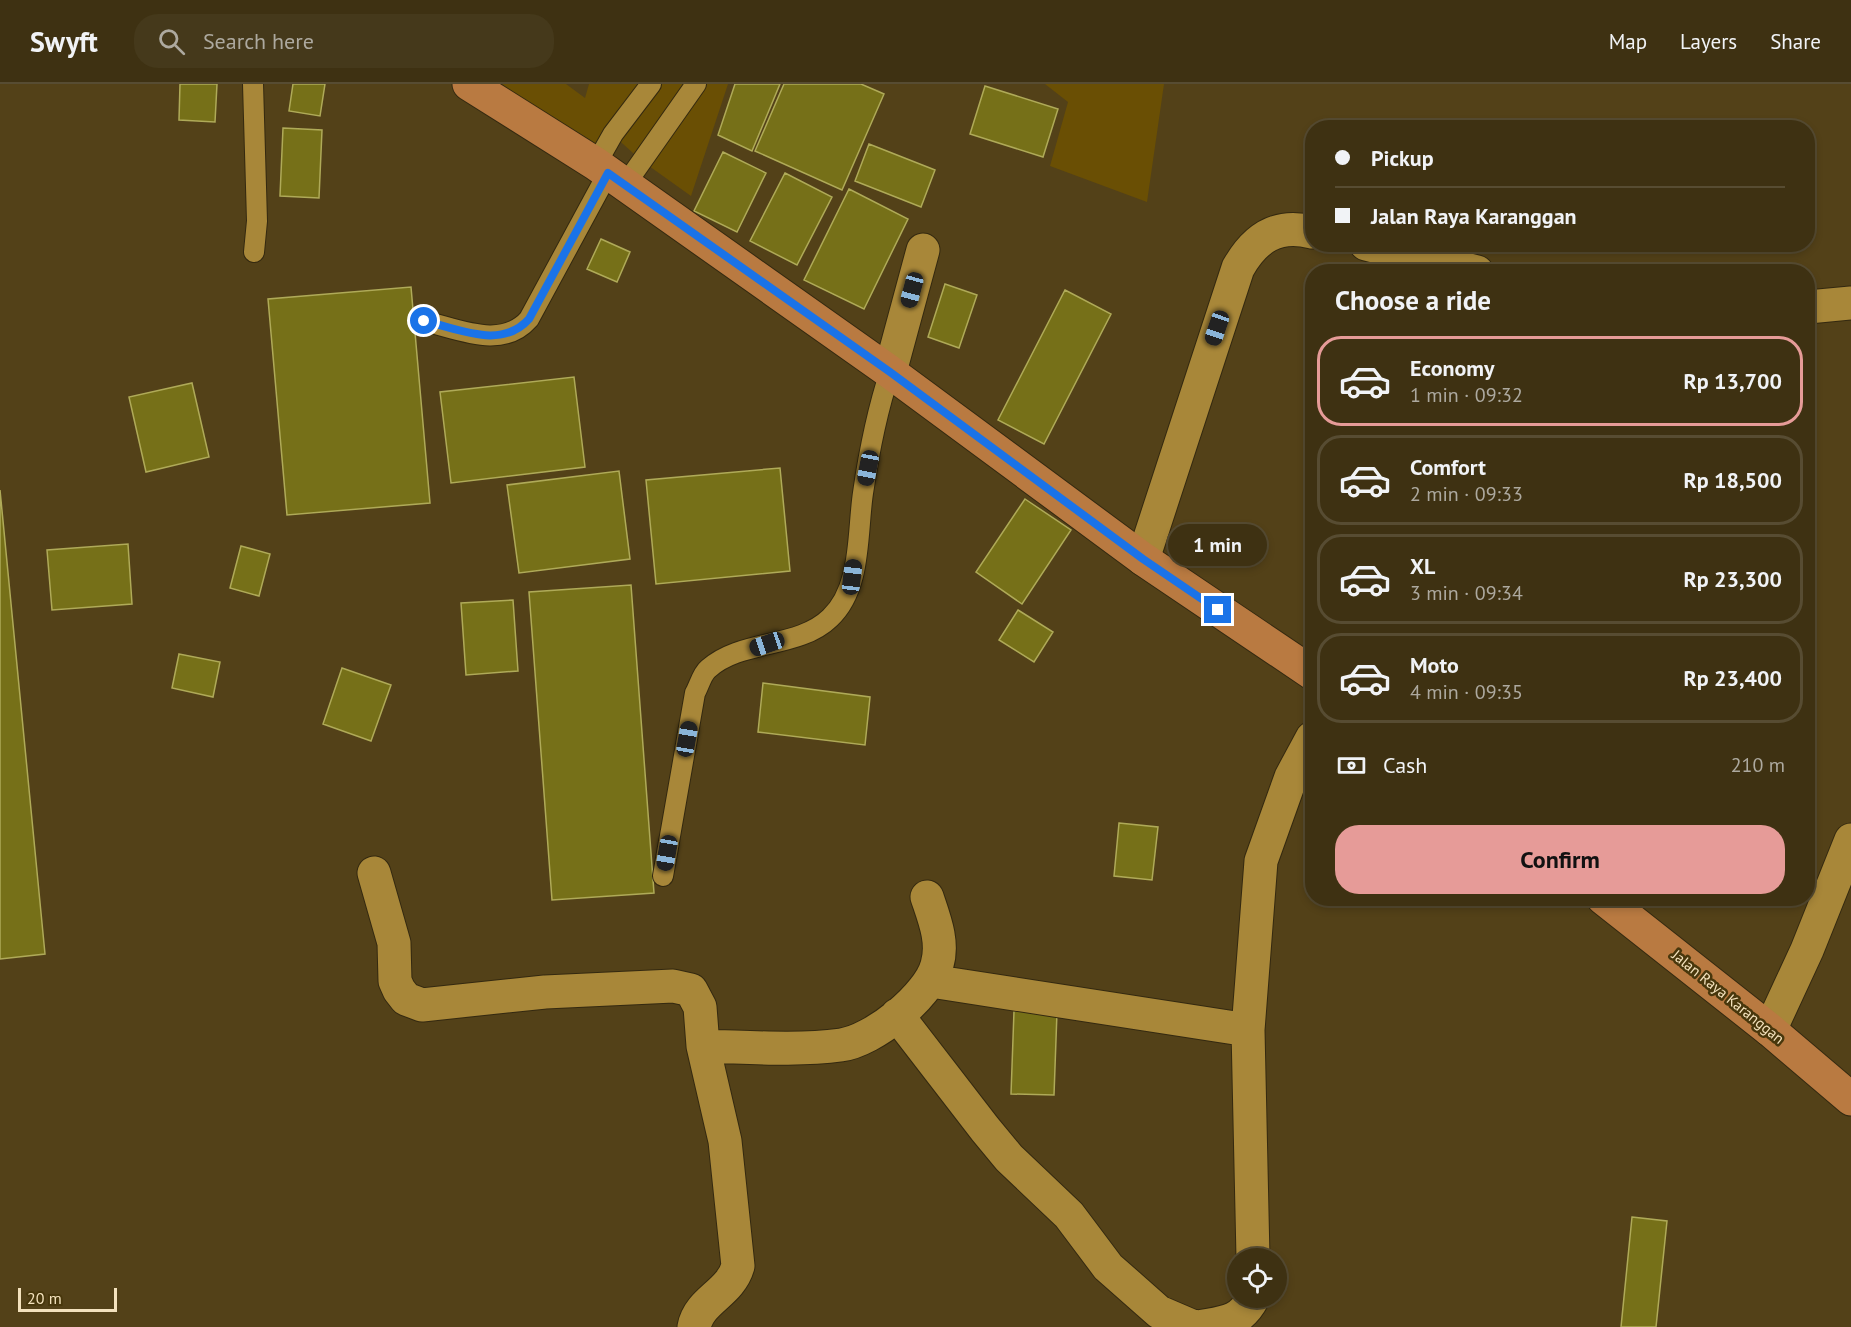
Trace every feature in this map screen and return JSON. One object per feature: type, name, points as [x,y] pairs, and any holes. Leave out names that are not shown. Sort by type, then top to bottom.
[{"type":"street","points":[[469,84],[610,174],[890,372],[1143,559],[1305,668]]},
{"type":"street","points":[[1143,559],[1238,268],[1246,254],[1266,235],[1290,228],[1305,231]]},
{"type":"street","points":[[890,372],[923,250]]},
{"type":"street","points":[[1398,252],[1445,264]]},
{"type":"street","points":[[1815,306],[1851,303]]},
{"type":"street","points":[[1253,1248],[1248,1030],[1262,861],[1292,777],[1305,752]]},
{"type":"street","points":[[1770,1030],[1807,950],[1851,840]]},
{"type":"street","points":[[374,873],[394,943],[395,981],[406,999],[423,1005],[545,992],[673,986],[691,990],[700,1007],[703,1046],[725,1141],[738,1266],[734,1279],[698,1314],[694,1327]]},
{"type":"street","points":[[703,1046],[844,1045],[883,1027],[931,981],[938,965],[939,944],[927,897]]},
{"type":"street","name":"Jalan Raya Karanggan","points":[[1613,906],[1770,1030],[1851,1099]]},
{"type":"street","points":[[931,981],[1248,1030]]},
{"type":"street","points":[[897,1015],[1009,1158],[1069,1215],[1108,1267],[1159,1312],[1196,1327],[1232,1320],[1245,1313],[1248,1308]]},
{"type":"lane","points":[[253,84],[257,221],[254,252]]},
{"type":"lane","points":[[610,174],[613,134],[651,84]]},
{"type":"lane","points":[[424,321],[496,337],[517,331],[529,319],[610,174],[696,84]]},
{"type":"lane","points":[[663,876],[695,693],[707,670],[729,657],[808,632],[830,619],[847,597],[852,577],[863,491],[881,398],[890,372]]},
{"type":"shaded area","points":[[469,84],[566,84],[585,98],[589,84],[728,84],[691,196],[642,161],[613,135],[596,164]]},
{"type":"shaded area","points":[[1045,84],[1164,84],[1147,202],[1050,166],[1068,102]]},
{"type":"building","points":[[180,84],[217,84],[215,122],[179,120]]},
{"type":"building","points":[[293,84],[325,84],[320,116],[289,111]]},
{"type":"building","points":[[735,84],[780,84],[752,151],[718,135]]},
{"type":"building","points":[[784,84],[861,84],[884,94],[842,190],[755,151]]},
{"type":"building","points":[[985,86],[1058,109],[1043,157],[970,134]]},
{"type":"building","points":[[283,128],[322,130],[319,198],[280,196]]},
{"type":"building","points":[[869,144],[935,170],[921,207],[855,181]]},
{"type":"building","points":[[723,152],[766,173],[737,232],[694,211]]},
{"type":"building","points":[[785,173],[832,197],[797,265],[750,241]]},
{"type":"building","points":[[849,189],[908,219],[864,309],[804,280]]},
{"type":"building","points":[[601,239],[630,252],[617,282],[587,269]]},
{"type":"building","points":[[945,284],[977,295],[959,348],[928,337]]},
{"type":"building","points":[[411,287],[430,503],[287,515],[268,299]]},
{"type":"building","points":[[1065,290],[1111,314],[1044,444],[998,420]]},
{"type":"building","points":[[574,377],[585,467],[451,483],[440,392]]},
{"type":"building","points":[[192,383],[209,457],[146,472],[129,397]]},
{"type":"building","points":[[780,468],[790,571],[656,584],[646,480]]},
{"type":"building","points":[[619,471],[630,559],[519,573],[507,485]]},
{"type":"building","points":[[0,490],[45,954],[0,959]]},
{"type":"building","points":[[1025,499],[1071,530],[1022,604],[976,572]]},
{"type":"building","points":[[128,544],[132,604],[52,610],[47,550]]},
{"type":"building","points":[[241,546],[270,554],[259,596],[230,588]]},
{"type":"building","points":[[631,585],[654,893],[552,900],[529,592]]},
{"type":"building","points":[[513,600],[518,671],[466,675],[461,603]]},
{"type":"building","points":[[1018,610],[1053,632],[1034,662],[999,640]]},
{"type":"building","points":[[179,654],[220,662],[213,697],[172,688]]},
{"type":"building","points":[[342,668],[391,685],[371,741],[323,724]]},
{"type":"building","points":[[763,683],[870,697],[865,745],[758,732]]},
{"type":"building","points":[[1119,823],[1158,827],[1152,880],[1114,876]]},
{"type":"building","points":[[1014,1011],[1057,1012],[1054,1095],[1011,1094]]},
{"type":"building","points":[[1632,1217],[1667,1221],[1656,1327],[1621,1327]]},
{"type":"route","points":[[424,321],[496,337],[517,331],[529,319],[608,173],[890,372],[1143,559],[1218,610]]}]
